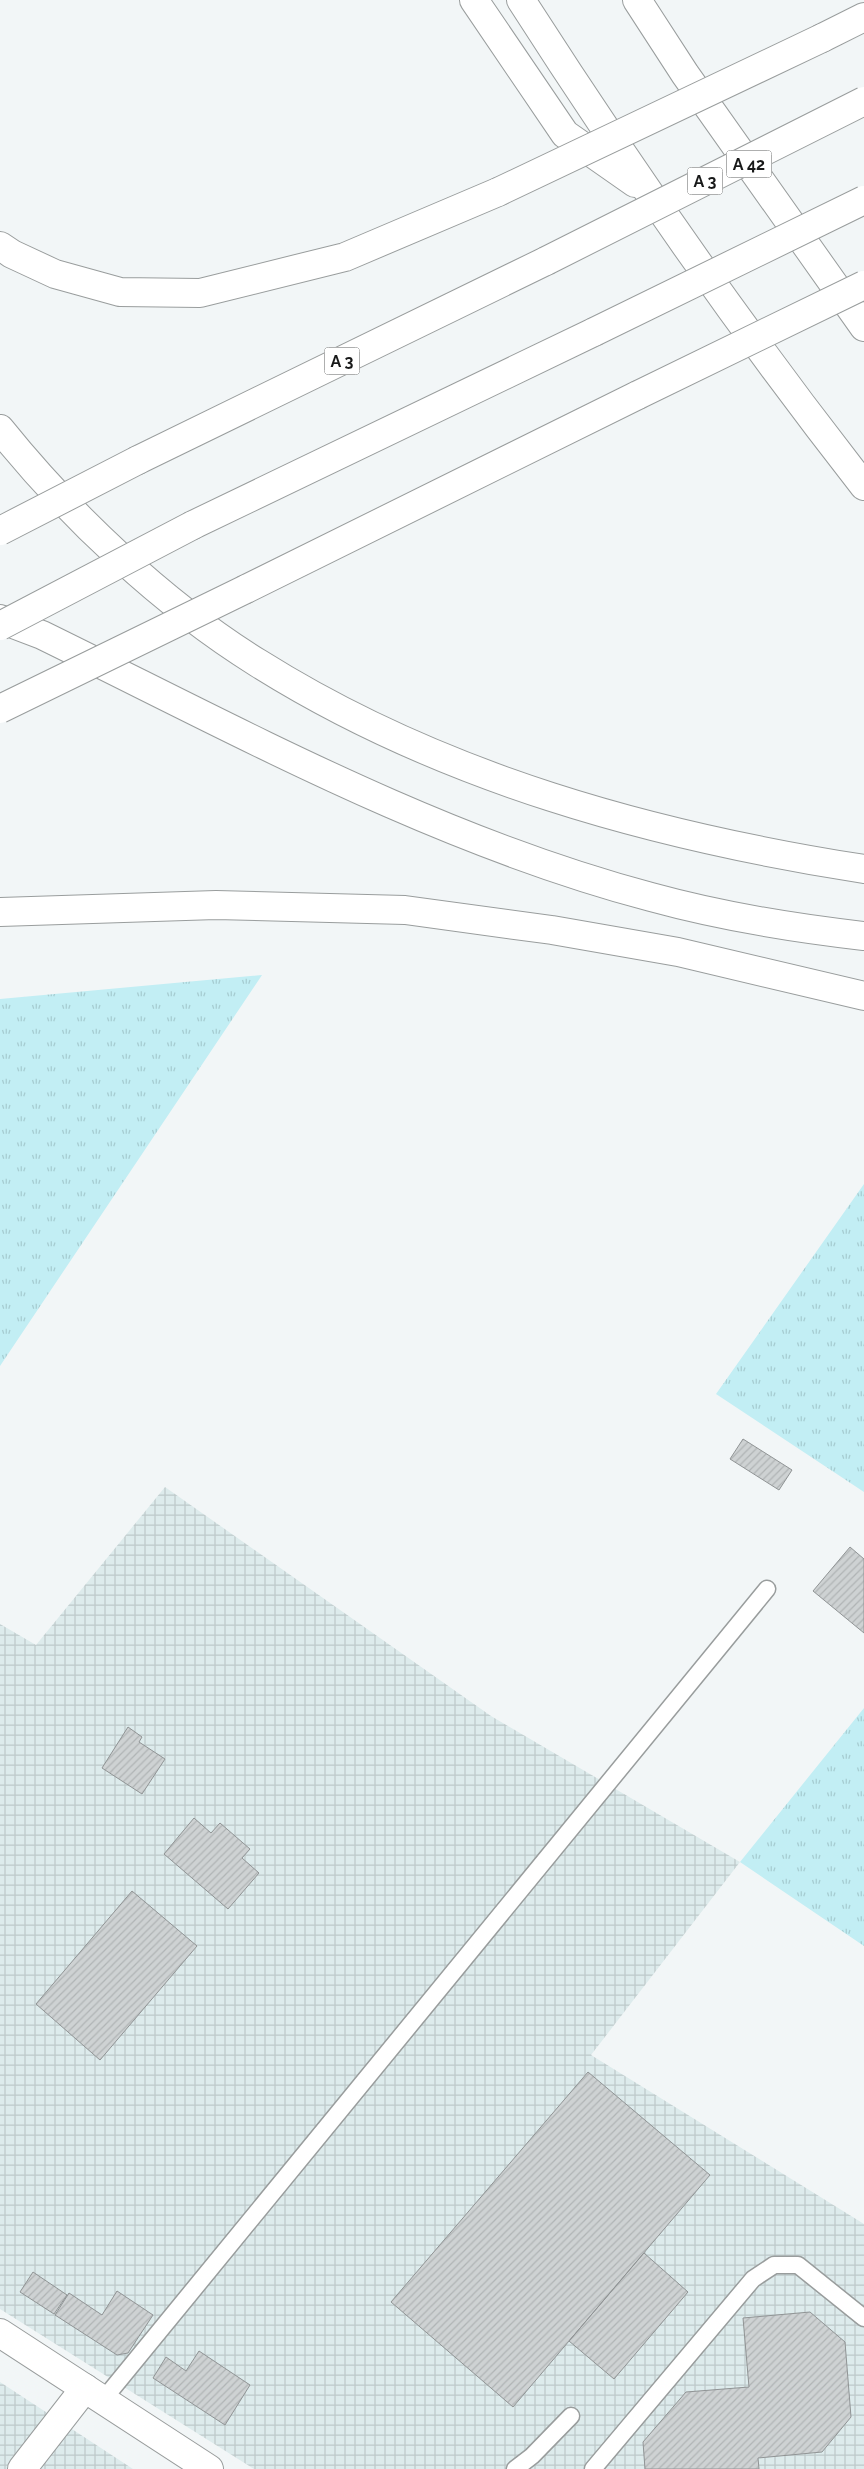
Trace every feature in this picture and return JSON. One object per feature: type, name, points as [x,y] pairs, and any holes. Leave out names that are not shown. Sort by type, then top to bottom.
[{"type":"main road","points":[[474,0],[565,134],[648,193]]},
{"type":"main road","points":[[520,0],[648,193],[778,372],[864,486]]},
{"type":"main road","name":"A 42","points":[[637,0],[686,74],[864,327]]},
{"type":"main road","points":[[0,246],[12,254],[55,274],[120,292],[200,293],[345,257],[498,192],[864,17]]},
{"type":"main road","name":"A 3","points":[[0,531],[138,460],[546,261],[864,100]]},
{"type":"main road","points":[[0,626],[193,525],[864,200]]},
{"type":"main road","points":[[0,709],[864,285]]},
{"type":"main road","points":[[0,429],[84,522],[162,592],[257,663],[315,696],[380,729],[458,763],[539,794],[685,836],[864,869]]},
{"type":"main road","points":[[0,619],[42,635],[331,778],[568,872],[652,897],[816,930],[864,936]]},
{"type":"main road","points":[[0,912],[216,905],[406,910],[552,930],[678,952],[864,996]]},
{"type":"main road","points":[[0,2333],[209,2469]]},
{"type":"main road","points":[[22,2469],[94,2394]]},
{"type":"lane","points":[[94,2394],[767,1590]]},
{"type":"lane","points":[[593,2469],[752,2279],[774,2265],[798,2265],[864,2318]]},
{"type":"lane","points":[[515,2469],[532,2456],[571,2416]]},
{"type":"shaded area","points":[[165,1487],[491,1716],[740,1862],[591,2055],[864,2224],[864,2469],[254,2469],[0,2309],[0,1624],[36,1645]]},
{"type":"shaded area","points":[[0,2382],[133,2469],[0,2469]]},
{"type":"green space","points":[[262,975],[0,1366],[0,999]]},
{"type":"green space","points":[[864,1184],[864,1492],[716,1394]]},
{"type":"green space","points":[[864,1708],[864,1946],[740,1862]]},
{"type":"building","points":[[743,1439],[792,1470],[779,1490],[730,1459]]},
{"type":"building","points":[[850,1547],[864,1559],[864,1633],[813,1591]]},
{"type":"building","points":[[128,1727],[142,1737],[139,1742],[165,1759],[142,1794],[102,1768]]},
{"type":"building","points":[[194,1818],[211,1833],[220,1823],[250,1849],[242,1858],[259,1873],[228,1909],[164,1854]]},
{"type":"building","points":[[132,1891],[197,1946],[100,2060],[36,2004]]},
{"type":"building","points":[[588,2072],[710,2175],[513,2407],[391,2302]]},
{"type":"building","points":[[644,2253],[688,2292],[614,2379],[569,2341]]},
{"type":"building","points":[[33,2272],[67,2295],[54,2314],[20,2292]]},
{"type":"building","points":[[117,2291],[153,2315],[128,2353],[117,2355],[55,2315],[69,2293],[102,2315]]},
{"type":"building","points":[[810,2312],[845,2342],[851,2417],[822,2452],[758,2458],[759,2469],[645,2469],[643,2442],[686,2392],[749,2387],[743,2318]]},
{"type":"building","points":[[199,2351],[250,2385],[225,2425],[153,2378],[166,2357],[186,2371]]}]
